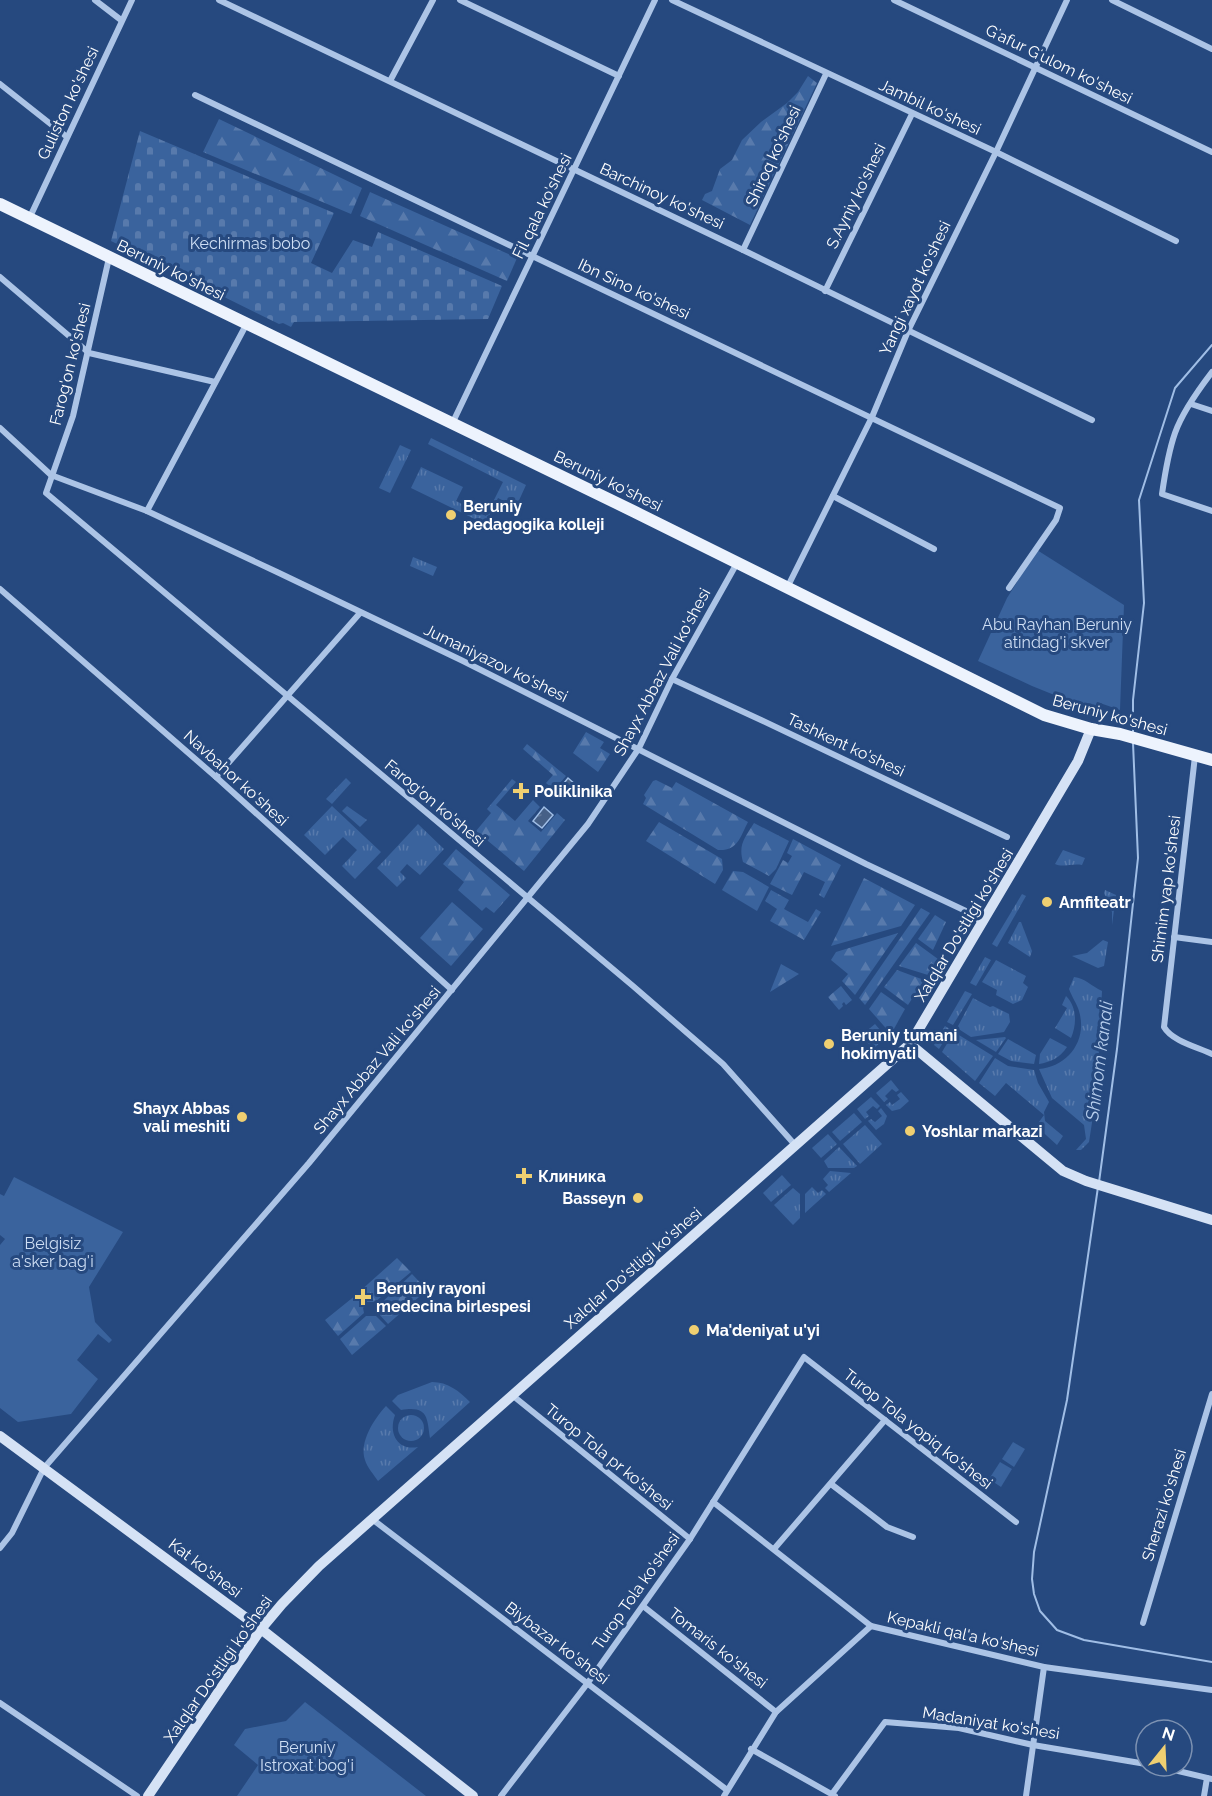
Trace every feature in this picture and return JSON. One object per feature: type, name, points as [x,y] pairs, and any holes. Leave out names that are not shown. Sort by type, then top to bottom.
[{"type":"main road","name":"Beruniy ko'shesi","points":[[0,204],[1044,715],[1212,760]]},
{"type":"street","points":[[95,0],[121,20]]},
{"type":"street","name":"Guliston ko'shesi","points":[[29,219],[132,0]]},
{"type":"street","name":"Barchinoy ko'shesi","points":[[219,0],[743,250],[1092,420]]},
{"type":"street","points":[[390,81],[433,0]]},
{"type":"street","points":[[460,0],[619,76]]},
{"type":"street","name":"Fil qala ko'shesi","points":[[452,424],[655,0]]},
{"type":"street","name":"Jambil ko'shesi","points":[[672,0],[1176,241]]},
{"type":"street","name":"Gʻafur Gʻulom ko'shesi","points":[[894,0],[1212,152]]},
{"type":"street","name":"Yangi xayot ko'shesi","points":[[787,588],[872,417],[908,331],[996,153],[1067,0]]},
{"type":"street","points":[[1112,0],[1212,49]]},
{"type":"street","name":"Shiroq ko'shesi","points":[[743,250],[826,74]]},
{"type":"street","points":[[0,84],[67,137]]},
{"type":"street","name":"Ibn Sino ko'shesi","points":[[195,95],[1060,508],[1052,526],[1010,588]]},
{"type":"street","name":"S.Ayniy ko'shesi","points":[[825,291],[912,114]]},
{"type":"street","name":"Farog'on ko'shesi","points":[[109,258],[74,416],[46,493],[723,1064],[796,1146]]},
{"type":"street","points":[[0,277],[88,353],[215,382]]},
{"type":"street","points":[[147,511],[246,325]]},
{"type":"street","points":[[1212,372],[1198,391],[1176,430],[1167,462],[1162,494],[1212,510]]},
{"type":"street","points":[[1191,404],[1212,411]]},
{"type":"street","name":"Jumaniyazov ko'shesi","points":[[0,428],[51,476],[147,511],[461,660],[866,864],[968,912],[983,924]]},
{"type":"street","points":[[833,496],[934,549]]},
{"type":"street","name":"Shayx Abbaz Vali ko'shesi","points":[[0,1548],[12,1533],[44,1468],[304,1169],[588,824],[639,748],[672,679],[737,563]]},
{"type":"street","name":"Navbahor ko'shesi","points":[[0,589],[216,777],[452,990]]},
{"type":"street","points":[[216,777],[360,613]]},
{"type":"street","name":"Tashkent ko'shesi","points":[[672,679],[1007,837]]},
{"type":"street","name":"Xalqlar Do'stligi ko'shesi","points":[[148,1796],[261,1629],[319,1566],[370,1518],[910,1044],[1078,761],[1090,729]]},
{"type":"street","name":"Shimim yap ko'shesi","points":[[1196,755],[1164,1027],[1167,1033],[1212,1054]]},
{"type":"street","points":[[1174,937],[1212,942]]},
{"type":"street","points":[[910,1044],[1063,1172],[1212,1220]]},
{"type":"street","name":"Turop Tola yopiq ko'shesi","points":[[804,1357],[1016,1522]]},
{"type":"street","name":"Turop Tola ko'shesi","points":[[501,1796],[587,1684],[690,1539],[804,1357]]},
{"type":"street","name":"Sherazi ko'shesi","points":[[1143,1623],[1212,1394]]},
{"type":"street","name":"Turop Tola pr ko'shesi","points":[[512,1395],[690,1539]]},
{"type":"street","points":[[774,1549],[885,1420]]},
{"type":"street","name":"Kat ko'shesi","points":[[0,1436],[261,1629],[473,1796]]},
{"type":"street","points":[[831,1484],[887,1527],[913,1537]]},
{"type":"street","name":"Kepakli qal'a ko'shesi","points":[[713,1502],[871,1626],[1044,1667],[1212,1690]]},
{"type":"street","name":"Biybazar ko'shesi","points":[[370,1518],[725,1793]]},
{"type":"street","name":"Tomaris ko'shesi","points":[[643,1606],[776,1712]]},
{"type":"street","points":[[725,1793],[776,1712],[871,1626]]},
{"type":"street","points":[[1026,1796],[1044,1667]]},
{"type":"street","points":[[0,1702],[137,1796]]},
{"type":"street","name":"Madaniyat ko'shesi","points":[[834,1795],[885,1722],[959,1728],[1033,1745],[1134,1762]]},
{"type":"street","points":[[751,1749],[834,1795]]},
{"type":"street","points":[[1194,1775],[1209,1778],[1204,1796]]},
{"type":"green space","points":[[808,76],[817,83],[750,225],[702,200],[705,194],[712,191],[720,169],[732,160],[742,140],[761,122],[787,103],[798,92]]},
{"type":"green space","points":[[219,119],[362,188],[351,214],[203,152]]},
{"type":"green space","name":"Kechirmas bobo","points":[[140,131],[334,213],[311,263],[332,273],[353,240],[372,247],[378,232],[502,286],[488,319],[294,322],[291,327],[283,323],[279,324],[111,241]]},
{"type":"green space","points":[[370,192],[517,258],[507,281],[360,216]]},
{"type":"green space","points":[[431,438],[526,485],[516,507],[498,498],[485,524],[411,488],[421,467],[463,487],[456,501],[486,516],[503,482],[428,444]]},
{"type":"green space","points":[[400,445],[411,450],[390,493],[379,488]]},
{"type":"green space","name":"Abu Rayhan Beruniy atindag'i skver","points":[[1037,550],[1124,605],[1120,710],[1097,702],[1094,711],[978,661],[1007,598]]},
{"type":"green space","points":[[413,557],[437,567],[433,576],[410,566]]},
{"type":"green space","points":[[586,732],[604,742],[600,748],[610,754],[598,772],[573,753]]},
{"type":"green space","points":[[527,744],[566,776],[554,790],[546,783],[553,775],[523,749]]},
{"type":"green space","points":[[346,778],[351,783],[332,804],[326,799]]},
{"type":"green space","points":[[512,779],[516,782],[496,805],[515,821],[533,800],[540,807],[528,821],[541,832],[557,813],[565,820],[524,871],[476,831],[491,813],[487,809]]},
{"type":"green space","points":[[656,780],[672,788],[676,782],[748,822],[738,842],[725,850],[718,850],[643,804],[646,798],[644,795]]},
{"type":"green space","points":[[332,806],[381,852],[355,879],[342,866],[357,850],[343,837],[325,855],[304,835]]},
{"type":"green space","points":[[347,806],[367,820],[360,827],[342,811]]},
{"type":"green space","points":[[659,822],[722,859],[723,870],[715,884],[646,841]]},
{"type":"green space","points":[[754,823],[789,841],[776,869],[769,876],[743,862],[742,846]]},
{"type":"green space","points":[[418,824],[444,849],[420,875],[407,864],[400,872],[406,878],[397,887],[377,868]]},
{"type":"green space","points":[[793,839],[841,865],[824,898],[819,895],[825,882],[804,872],[792,895],[770,884],[783,860],[788,863],[792,856],[787,853]]},
{"type":"green space","points":[[456,849],[510,895],[494,913],[486,907],[482,911],[458,890],[464,882],[443,864]]},
{"type":"green space","points":[[1063,850],[1085,858],[1082,865],[1055,864]]},
{"type":"green space","points":[[733,871],[743,872],[769,887],[757,911],[722,890]]},
{"type":"green space","points":[[864,878],[915,905],[901,926],[831,946]]},
{"type":"green space","points":[[771,890],[789,900],[784,909],[808,922],[816,909],[821,912],[804,940],[770,921],[777,909],[765,901]]},
{"type":"green space","points":[[1105,890],[1116,895],[1112,925],[1112,912],[1104,893]]},
{"type":"green space","points":[[1022,894],[1026,896],[997,947],[992,944]]},
{"type":"green space","points":[[452,902],[483,929],[451,966],[420,938]]},
{"type":"green space","points":[[921,908],[930,913],[865,1005],[859,998]]},
{"type":"green space","points":[[935,915],[946,922],[933,950],[918,939]]},
{"type":"green space","points":[[1021,922],[1032,951],[1030,957],[1008,943]]},
{"type":"green space","points":[[898,933],[855,995],[842,981],[848,974],[831,960],[836,952]]},
{"type":"green space","points":[[1103,940],[1108,942],[1104,966],[1098,968],[1072,956],[1087,953]]},
{"type":"green space","points":[[916,943],[938,959],[928,975],[899,966]]},
{"type":"green space","points":[[985,957],[991,960],[976,986],[970,983]]},
{"type":"green space","points":[[996,960],[1026,976],[1023,983],[1028,987],[1022,1000],[1013,1004],[996,995],[997,990],[982,982]]},
{"type":"green space","points":[[781,964],[799,974],[770,992]]},
{"type":"green space","points":[[897,970],[924,980],[908,1005],[884,987]]},
{"type":"green space","points":[[1074,977],[1102,991],[1097,1090],[1089,1142],[1081,1150],[1076,1150],[1086,1139],[1084,1125],[1052,1098],[1039,1069],[1049,1067],[1066,1058],[1078,1042],[1081,1022],[1078,1008],[1069,989]]},
{"type":"green space","points":[[841,986],[852,1000],[846,1005],[844,1002],[839,1010],[828,997]]},
{"type":"green space","points":[[965,991],[972,994],[953,1025],[947,1022]]},
{"type":"green space","points":[[881,992],[905,1009],[891,1034],[869,1009]]},
{"type":"green space","points":[[1066,996],[1070,1000],[1075,1016],[1071,1038],[1055,1028],[1067,1008],[1062,1005]]},
{"type":"green space","points":[[973,998],[1009,1014],[1010,1022],[1004,1032],[971,1037],[957,1028]]},
{"type":"green space","points":[[875,1024],[886,1037],[873,1049],[862,1036],[867,1032],[875,1041],[877,1039],[869,1029]]},
{"type":"green space","points":[[945,1026],[951,1030],[939,1049],[934,1045]]},
{"type":"green space","points":[[954,1032],[993,1056],[975,1081],[942,1052]]},
{"type":"green space","points":[[1005,1037],[996,1052],[976,1040]]},
{"type":"green space","points":[[1050,1038],[1067,1047],[1055,1059],[1039,1064],[1040,1054]]},
{"type":"green space","points":[[1008,1039],[1036,1055],[1034,1064],[1011,1061],[998,1054]]},
{"type":"green space","points":[[995,1058],[1008,1066],[1034,1070],[1038,1083],[1049,1102],[1044,1112],[1045,1121],[1063,1136],[1057,1145],[1036,1126],[1044,1115],[1006,1083],[995,1096],[979,1083]]},
{"type":"green space","points":[[891,1080],[899,1090],[896,1092],[892,1089],[885,1096],[888,1099],[884,1102],[876,1093]]},
{"type":"green space","points":[[901,1092],[909,1101],[900,1109],[892,1111],[886,1105],[890,1102],[892,1105],[900,1099],[897,1095]]},
{"type":"green space","points":[[871,1097],[880,1106],[877,1109],[873,1106],[866,1112],[869,1116],[865,1119],[857,1109]]},
{"type":"green space","points":[[881,1108],[887,1116],[884,1124],[876,1130],[868,1121],[871,1119],[875,1122],[882,1116],[878,1111]]},
{"type":"green space","points":[[854,1113],[862,1122],[840,1141],[832,1132]]},
{"type":"green space","points":[[865,1125],[882,1144],[860,1164],[843,1144]]},
{"type":"green space","points":[[828,1134],[837,1144],[821,1158],[812,1148]]},
{"type":"green space","points":[[839,1147],[857,1166],[828,1168],[824,1161]]},
{"type":"green space","points":[[830,1171],[851,1173],[829,1192],[825,1188],[828,1185],[823,1179]]},
{"type":"green space","points":[[782,1175],[791,1185],[771,1202],[763,1193]]},
{"type":"green space","name":"Belgisiz a'sker bag'i","points":[[14,1177],[123,1232],[89,1287],[95,1322],[112,1340],[109,1343],[98,1334],[77,1360],[98,1379],[71,1414],[18,1422],[0,1408],[0,1245],[5,1239],[0,1235],[0,1194],[4,1196]]},
{"type":"green space","points":[[812,1187],[818,1193],[822,1190],[826,1194],[805,1213],[805,1194]]},
{"type":"green space","points":[[793,1188],[800,1194],[800,1218],[793,1225],[774,1205]]},
{"type":"green space","points":[[397,1258],[411,1272],[375,1302],[367,1302],[359,1292]]},
{"type":"green space","points":[[412,1274],[427,1290],[388,1324],[378,1313],[378,1306]]},
{"type":"green space","points":[[356,1295],[365,1305],[364,1313],[338,1336],[325,1320]]},
{"type":"green space","points":[[366,1316],[376,1316],[386,1326],[352,1355],[340,1339]]},
{"type":"green space","points":[[432,1382],[453,1388],[470,1402],[430,1438],[427,1419],[422,1412],[410,1409],[401,1410],[392,1401],[398,1395]]},
{"type":"green space","points":[[386,1406],[395,1415],[393,1429],[396,1440],[411,1448],[418,1447],[378,1481],[366,1463],[364,1446],[372,1424]]},
{"type":"green space","points":[[411,1415],[420,1419],[424,1428],[420,1437],[411,1441],[402,1437],[398,1428],[402,1419]]},
{"type":"green space","points":[[1013,1442],[1025,1449],[1014,1467],[1002,1459]]},
{"type":"green space","points":[[1000,1462],[1012,1469],[1001,1487],[989,1479]]},
{"type":"green space","name":"Beruniy Istroxat bog'i","points":[[305,1702],[426,1796],[237,1796],[258,1765],[234,1745],[245,1729],[286,1721]]},
{"type":"water","points":[[568,778],[576,785],[565,799],[557,792]]},
{"type":"water","points":[[544,807],[553,815],[542,828],[533,821]]},
{"type":"waterway","name":"Shimom kanali","points":[[1133,734],[1133,700],[1144,603],[1139,500],[1175,388],[1212,345]]},
{"type":"waterway","name":"Shimom kanali","points":[[1099,1182],[1117,1049],[1138,858],[1133,743]]},
{"type":"waterway","name":"Shimom kanali","points":[[1098,1187],[1067,1400],[1034,1552],[1032,1579],[1034,1594],[1040,1611],[1057,1630],[1084,1640],[1212,1662]]},
{"type":"place","name":"Beruniy pedagogika kolleji","points":[[451,515]]},
{"type":"place","name":"Poliklinika","points":[[521,791]]},
{"type":"place","name":"Amfiteatr","points":[[1047,902]]},
{"type":"place","name":"Beruniy tumani hokimyati","points":[[829,1044]]},
{"type":"place","name":"Shayx Abbas vali meshiti","points":[[242,1117]]},
{"type":"place","name":"Yoshlar markazi","points":[[910,1131]]},
{"type":"place","name":"Клиника","points":[[524,1176]]},
{"type":"place","name":"Basseyn","points":[[638,1198]]},
{"type":"place","name":"Beruniy rayoni medecina birlespesi","points":[[363,1297]]},
{"type":"place","name":"Ma'deniyat u'yi","points":[[694,1330]]}]
